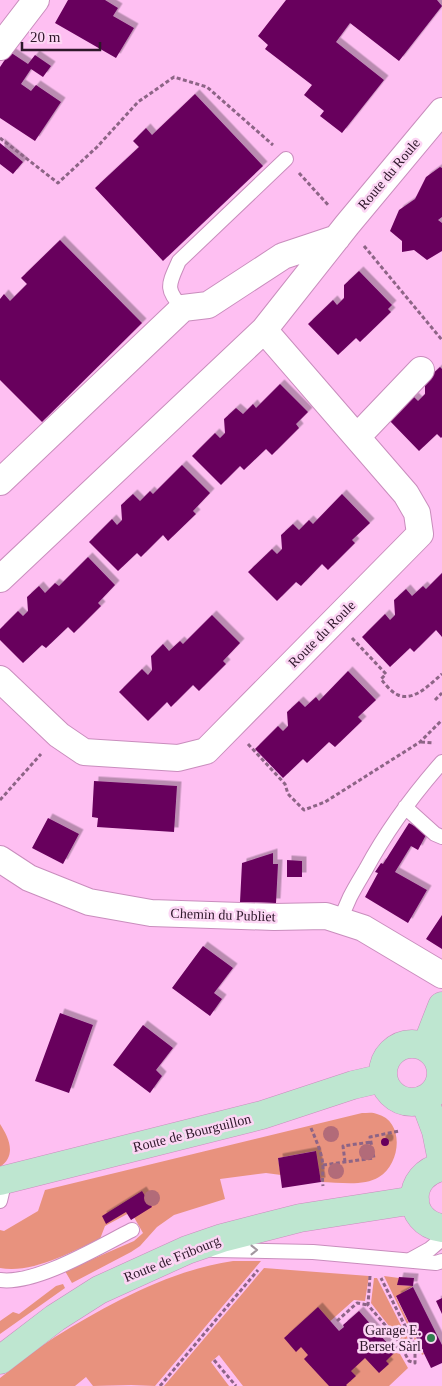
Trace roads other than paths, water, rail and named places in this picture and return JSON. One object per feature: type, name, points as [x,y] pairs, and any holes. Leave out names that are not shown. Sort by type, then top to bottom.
[{"type":"main road","points":[[426,1047],[442,1006]]},
{"type":"main road","points":[[416,1044],[426,1047],[433,1052],[441,1069],[437,1087],[424,1099],[416,1102],[398,1099],[386,1086],[383,1078],[382,1069],[385,1060],[398,1046],[416,1044]]},
{"type":"main road","name":"Route de Bourguillon","points":[[2,1187],[262,1115],[353,1085],[383,1078]]},
{"type":"main road","points":[[424,1099],[436,1131],[442,1160]]},
{"type":"main road","points":[[442,1167],[430,1171],[420,1180],[416,1186],[414,1200],[419,1214],[430,1224],[442,1228]]},
{"type":"main road","name":"Route de Fribourg","points":[[0,1360],[55,1318],[99,1290],[187,1250],[231,1235],[300,1218],[414,1200]]},
{"type":"street","points":[[0,47],[36,0]]},
{"type":"street","name":"Route du Roule","points":[[0,579],[264,330],[342,231],[442,111]]},
{"type":"street","points":[[0,482],[183,308],[208,306],[283,256],[342,231]]},
{"type":"street","name":"Route du Roule","points":[[0,679],[59,735],[84,752],[178,758],[206,751],[420,534],[417,513],[406,494],[264,330]]},
{"type":"street","points":[[357,437],[421,370]]},
{"type":"street","name":"Chemin du Publiet","points":[[0,859],[29,878],[89,902],[151,913],[274,917],[326,916],[363,928],[442,975]]},
{"type":"lane","points":[[183,308],[172,297],[170,281],[179,261],[286,159]]},
{"type":"lane","points":[[341,921],[346,904],[384,835],[442,762]]},
{"type":"lane","points":[[405,807],[442,837]]},
{"type":"lane","points":[[1,1281],[28,1277],[58,1266],[132,1230]]},
{"type":"lane","points":[[410,1260],[430,1249],[442,1239]]},
{"type":"lane","points":[[187,1250],[277,1250],[442,1262]]},
{"type":"place","name":"Garage E. Berset Sàrl","points":[[431,1338]]}]
